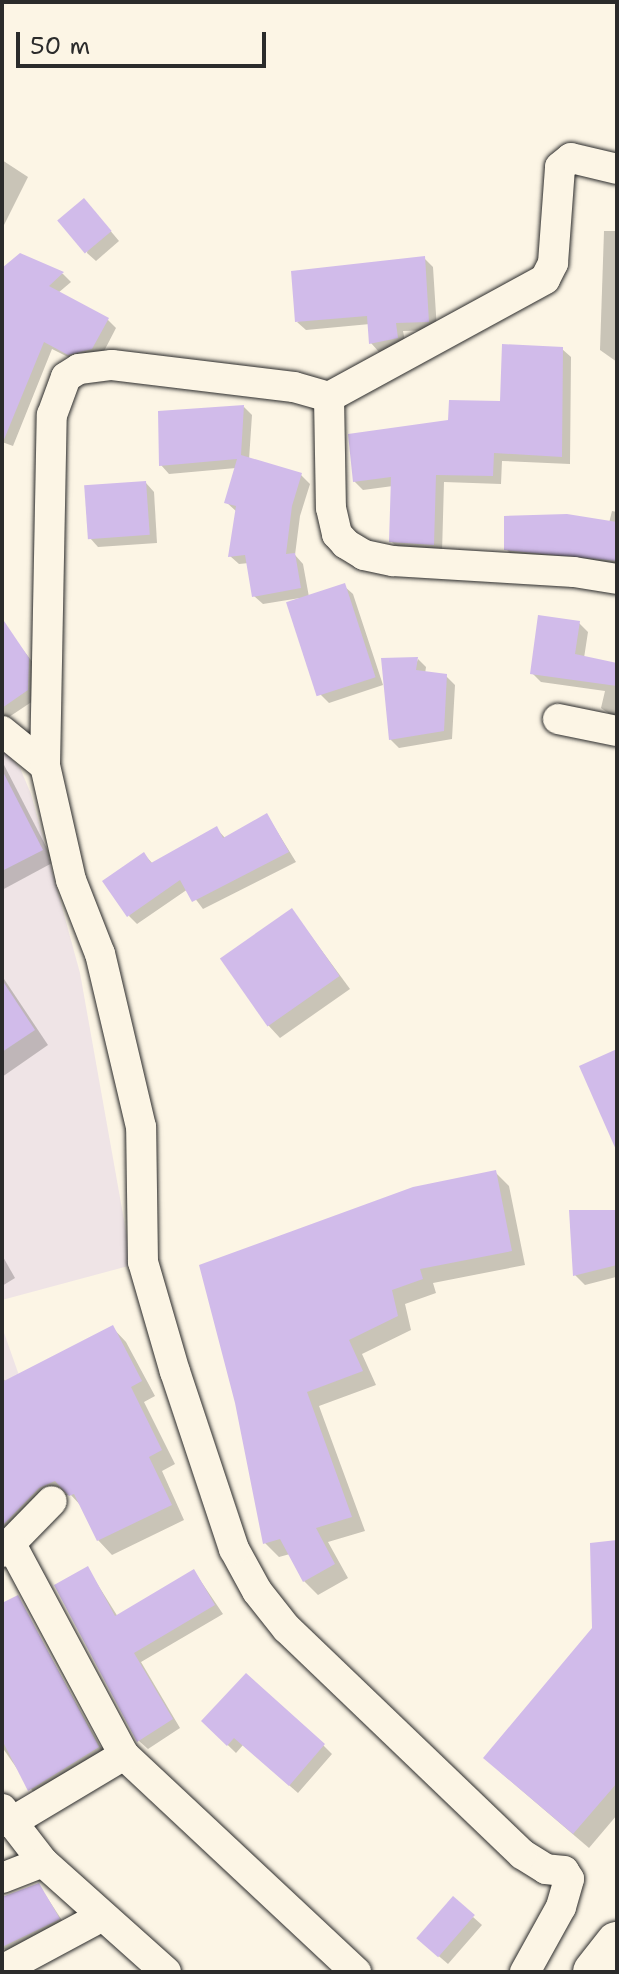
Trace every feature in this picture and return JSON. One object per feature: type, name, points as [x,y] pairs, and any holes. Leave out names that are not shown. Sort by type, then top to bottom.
[{"type":"main road","points":[[594,1972],[617,1943]]},
{"type":"street","points":[[525,1972],[568,1892],[569,1879],[564,1871],[546,1869],[522,1854],[287,1629],[257,1591],[234,1549],[175,1372],[143,1262],[141,1127],[100,954],[71,880],[45,766],[52,415],[66,377],[79,369],[112,365],[294,387],[329,397],[545,279],[553,263],[560,167],[571,158],[617,169]]},
{"type":"street","points":[[329,397],[331,508],[337,534],[346,544],[364,555],[393,561],[574,572],[617,579]]},
{"type":"street","points":[[558,719],[617,731]]},
{"type":"street","points":[[2,731],[45,766]]},
{"type":"street","points":[[52,1501],[6,1548],[124,1755],[356,1972]]},
{"type":"street","points":[[124,1755],[6,1816],[43,1862],[166,1972]]},
{"type":"street","points":[[2,1878],[43,1862]]},
{"type":"street","points":[[2,1970],[101,1917]]},
{"type":"shaded area","points":[[2,748],[20,768],[31,794],[80,973],[132,1265],[2,1300]]},
{"type":"shaded area","points":[[2,1327],[40,1435],[2,1462]]},
{"type":"building","points":[[84,198],[112,231],[85,253],[57,220]]},
{"type":"building","points":[[20,253],[64,272],[49,286],[109,318],[92,349],[68,355],[44,342],[3,442],[2,268]]},
{"type":"building","points":[[425,256],[429,322],[396,323],[398,338],[369,344],[367,316],[295,322],[291,271]]},
{"type":"building","points":[[502,344],[563,347],[562,457],[494,453],[493,476],[436,475],[434,545],[389,542],[391,477],[353,482],[348,434],[448,420],[449,400],[500,401]]},
{"type":"building","points":[[244,405],[241,455],[302,473],[292,506],[286,554],[295,553],[301,588],[252,597],[245,555],[228,557],[236,506],[224,503],[237,459],[159,466],[158,411]]},
{"type":"building","points":[[146,481],[150,535],[88,539],[84,485]]},
{"type":"building","points":[[567,514],[617,522],[617,561],[504,550],[504,516]]},
{"type":"building","points":[[345,583],[376,677],[317,696],[286,602]]},
{"type":"building","points":[[538,615],[580,621],[575,654],[617,663],[617,686],[530,674]]},
{"type":"building","points":[[2,618],[29,658],[28,690],[2,708]]},
{"type":"building","points":[[418,657],[416,670],[447,674],[444,731],[389,740],[381,658]]},
{"type":"building","points":[[2,770],[43,850],[2,871]]},
{"type":"building","points":[[267,813],[289,852],[192,902],[180,880],[127,917],[102,881],[144,852],[151,863],[217,826],[223,838]]},
{"type":"building","points":[[292,908],[340,976],[268,1026],[220,958]]},
{"type":"building","points":[[2,980],[35,1030],[2,1052]]},
{"type":"building","points":[[617,1049],[617,1152],[579,1066]]},
{"type":"building","points":[[496,1170],[512,1251],[420,1269],[423,1279],[392,1290],[398,1316],[349,1340],[363,1371],[307,1392],[352,1517],[316,1528],[335,1564],[303,1582],[280,1539],[263,1544],[235,1403],[199,1265],[413,1187]]},
{"type":"building","points":[[569,1210],[617,1210],[617,1265],[573,1276]]},
{"type":"building","points":[[113,1325],[142,1381],[131,1387],[162,1450],[149,1457],[172,1505],[97,1541],[74,1494],[69,1496],[55,1481],[39,1488],[2,1526],[2,1382]]},
{"type":"building","points":[[617,1540],[617,1783],[573,1834],[483,1758],[592,1628],[590,1543]]},
{"type":"building","points":[[88,1566],[115,1616],[194,1569],[215,1605],[134,1653],[173,1719],[137,1742],[54,1585]]},
{"type":"building","points":[[18,1595],[99,1747],[28,1791],[2,1740],[2,1603]]},
{"type":"building","points":[[246,1673],[325,1744],[289,1786],[234,1738],[227,1746],[201,1721]]},
{"type":"building","points":[[39,1883],[60,1919],[2,1947],[2,1897]]},
{"type":"building","points":[[453,1896],[475,1915],[438,1957],[416,1938]]}]
